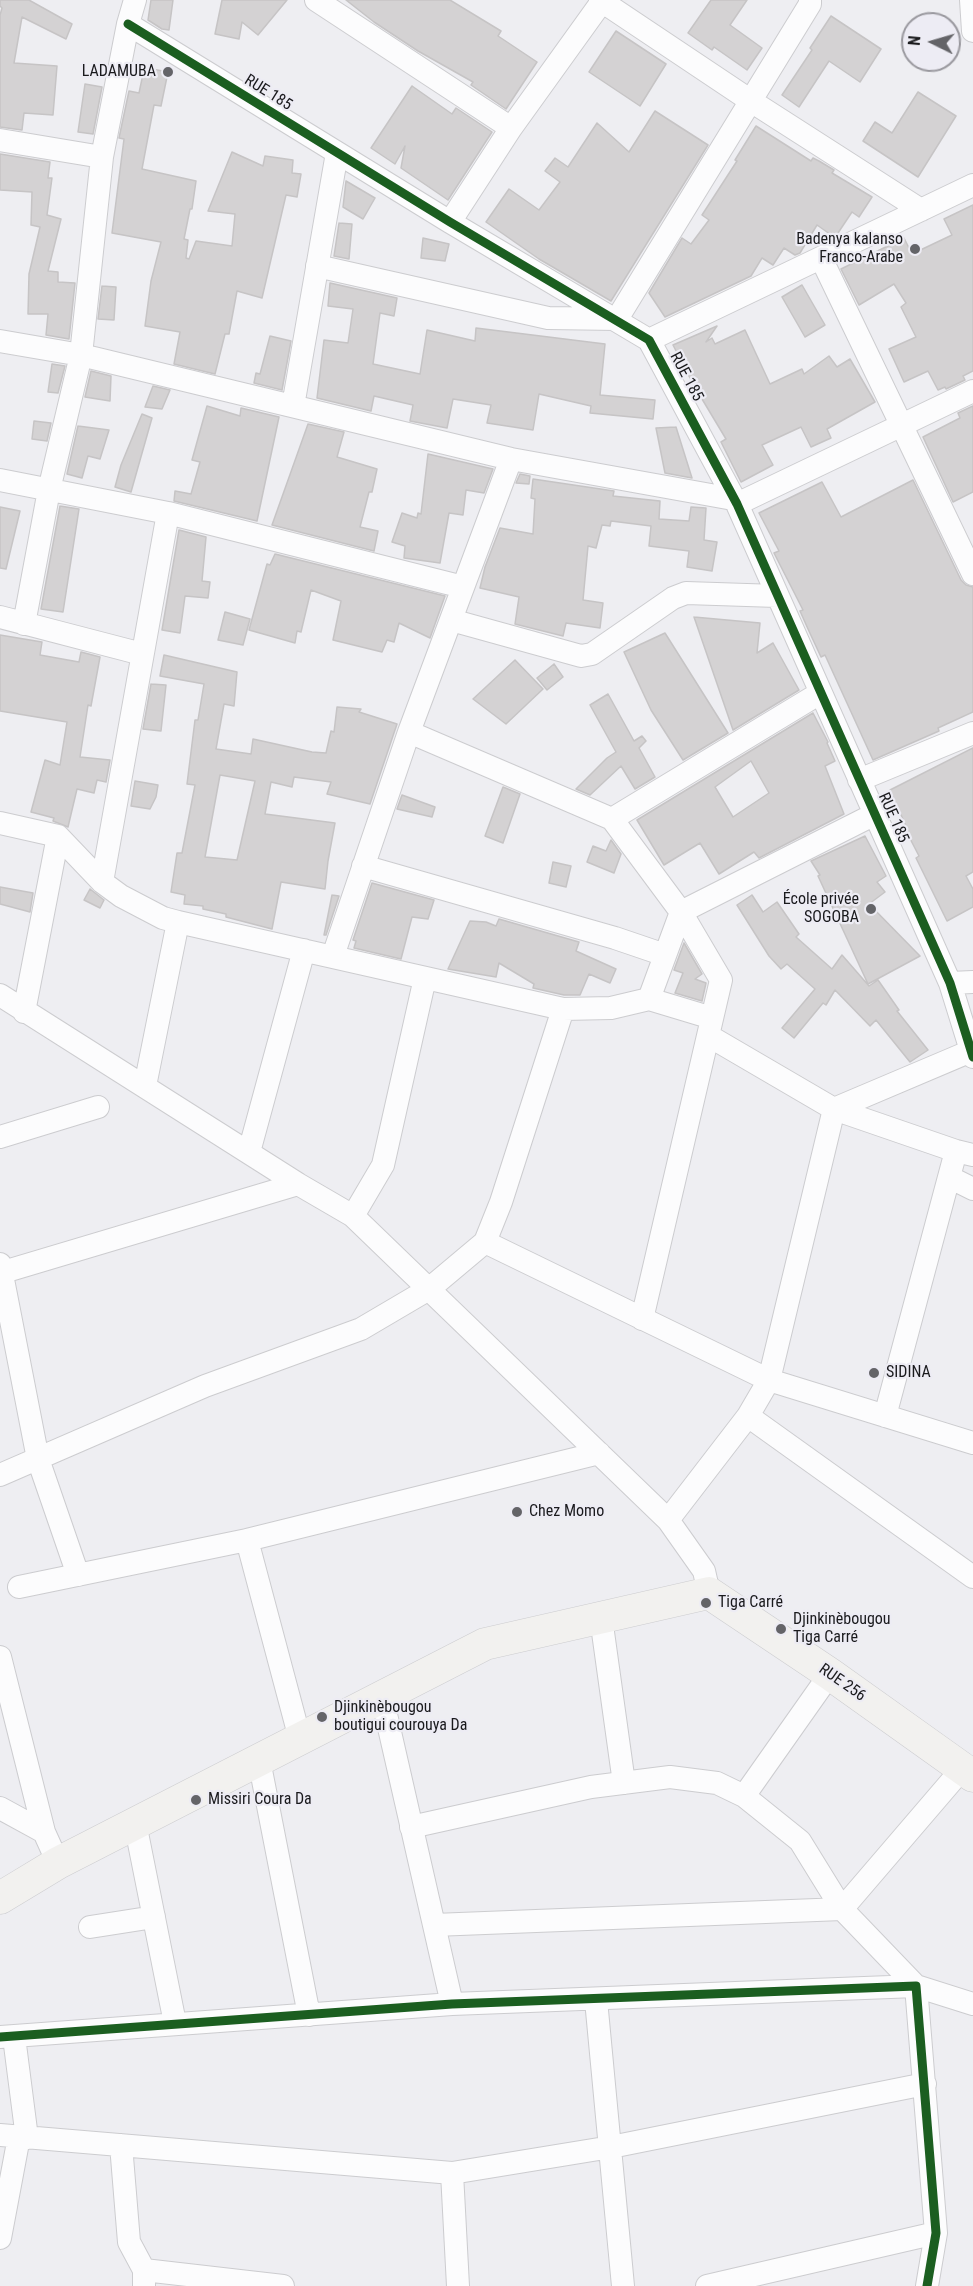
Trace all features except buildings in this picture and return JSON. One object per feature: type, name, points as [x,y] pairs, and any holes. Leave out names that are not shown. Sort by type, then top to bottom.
[{"type":"street","points":[[24,624],[49,490],[81,355],[102,157],[128,24],[135,0]]},
{"type":"street","points":[[316,0],[511,128]]},
{"type":"street","points":[[450,222],[511,128],[602,0],[751,101],[921,210]]},
{"type":"street","points":[[317,266],[548,318],[617,319],[810,4],[810,0]]},
{"type":"street","points":[[971,0],[973,31]]},
{"type":"street","name":"RUE 185","points":[[128,24],[450,222],[649,340],[735,502],[951,983],[972,1054]]},
{"type":"street","points":[[0,140],[102,157]]},
{"type":"street","points":[[293,406],[337,153]]},
{"type":"street","points":[[649,340],[973,185]]},
{"type":"street","points":[[821,258],[973,574]]},
{"type":"street","points":[[0,341],[81,355],[512,459],[735,502],[973,391]]},
{"type":"street","points":[[333,956],[409,732],[512,459]]},
{"type":"street","points":[[0,480],[168,513],[463,587]]},
{"type":"street","points":[[102,882],[168,513]]},
{"type":"street","points":[[451,620],[580,656],[592,654],[673,598],[686,593],[777,596]]},
{"type":"street","points":[[0,617],[142,654]]},
{"type":"street","points":[[612,819],[820,693]]},
{"type":"street","points":[[409,732],[612,819],[681,912],[721,980],[642,1319]]},
{"type":"street","points":[[859,780],[973,733]]},
{"type":"street","points":[[649,999],[681,912],[874,814]]},
{"type":"street","points":[[0,823],[58,836],[102,882],[121,896],[163,918],[563,1009],[611,1008],[649,999],[711,1027],[834,1109],[964,1153],[949,1177],[885,1416]]},
{"type":"street","points":[[24,1012],[58,836]]},
{"type":"street","points":[[363,866],[615,938],[665,955]]},
{"type":"street","points":[[145,1086],[178,922]]},
{"type":"street","points":[[249,1152],[304,950]]},
{"type":"street","points":[[353,1216],[383,1165],[425,978]]},
{"type":"street","points":[[951,983],[973,982]]},
{"type":"street","points":[[0,995],[298,1184],[353,1216],[668,1520],[704,1571],[709,1593],[485,1644],[58,1863],[0,1898]]},
{"type":"street","points":[[0,1475],[205,1386],[361,1329],[429,1289],[485,1242],[501,1202],[563,1009]]},
{"type":"street","points":[[834,1109],[972,1054]]},
{"type":"street","points":[[0,1137],[98,1107]]},
{"type":"street","points":[[668,1520],[748,1416],[769,1380],[834,1109]]},
{"type":"street","points":[[949,1177],[973,1189]]},
{"type":"street","points":[[78,1575],[38,1459],[1,1270],[298,1184]]},
{"type":"street","points":[[485,1242],[769,1380],[973,1443]]},
{"type":"street","points":[[748,1416],[973,1577]]},
{"type":"street","points":[[19,1587],[247,1540],[599,1453]]},
{"type":"street","points":[[247,1540],[300,1739]]},
{"type":"street","name":"RUE 256","points":[[709,1593],[830,1674],[968,1772]]},
{"type":"street","points":[[601,1618],[624,1783]]},
{"type":"street","points":[[0,1657],[44,1832],[58,1863]]},
{"type":"street","points":[[744,1796],[830,1674]]},
{"type":"street","points":[[382,1697],[452,2004]]},
{"type":"street","points":[[259,1760],[309,2016]]},
{"type":"street","points":[[434,1926],[842,1909],[968,1772]]},
{"type":"street","points":[[411,1827],[591,1787],[670,1776],[717,1783],[744,1796],[800,1841],[842,1909],[916,1986],[936,2233],[927,2286]]},
{"type":"street","points":[[0,1808],[44,1832]]},
{"type":"street","points":[[135,1823],[175,2023]]},
{"type":"street","points":[[90,1927],[154,1917]]},
{"type":"street","points":[[0,2238],[15,2136],[7,2037],[452,2004],[916,1986],[973,2004]]},
{"type":"street","points":[[596,2000],[623,2286]]},
{"type":"street","points":[[15,2136],[452,2173],[610,2147],[925,2084]]},
{"type":"street","points":[[121,2145],[129,2242],[144,2278],[283,2286]]},
{"type":"street","points":[[452,2173],[458,2286]]},
{"type":"street","points":[[707,2286],[936,2233]]},
{"type":"cycle path","points":[[128,24],[450,222],[649,340],[737,504],[950,983],[973,1057]]},
{"type":"cycle path","points":[[0,2037],[452,2004],[916,1986],[936,2233],[927,2286]]},
{"type":"place","name":"LADAMUBA","points":[[168,72]]},
{"type":"place","name":"Badenya kalanso Franco-Arabe","points":[[915,249]]},
{"type":"place","name":"École privée SOGOBA","points":[[871,909]]},
{"type":"place","name":"SIDINA","points":[[874,1373]]},
{"type":"place","name":"Chez Momo","points":[[517,1512]]},
{"type":"place","name":"Tiga Carré","points":[[706,1603]]},
{"type":"place","name":"Djinkinèbougou Tiga Carré","points":[[781,1629]]},
{"type":"place","name":"Djinkinèbougou boutigui courouya Da","points":[[322,1717]]},
{"type":"place","name":"Missiri Coura Da","points":[[196,1800]]}]
